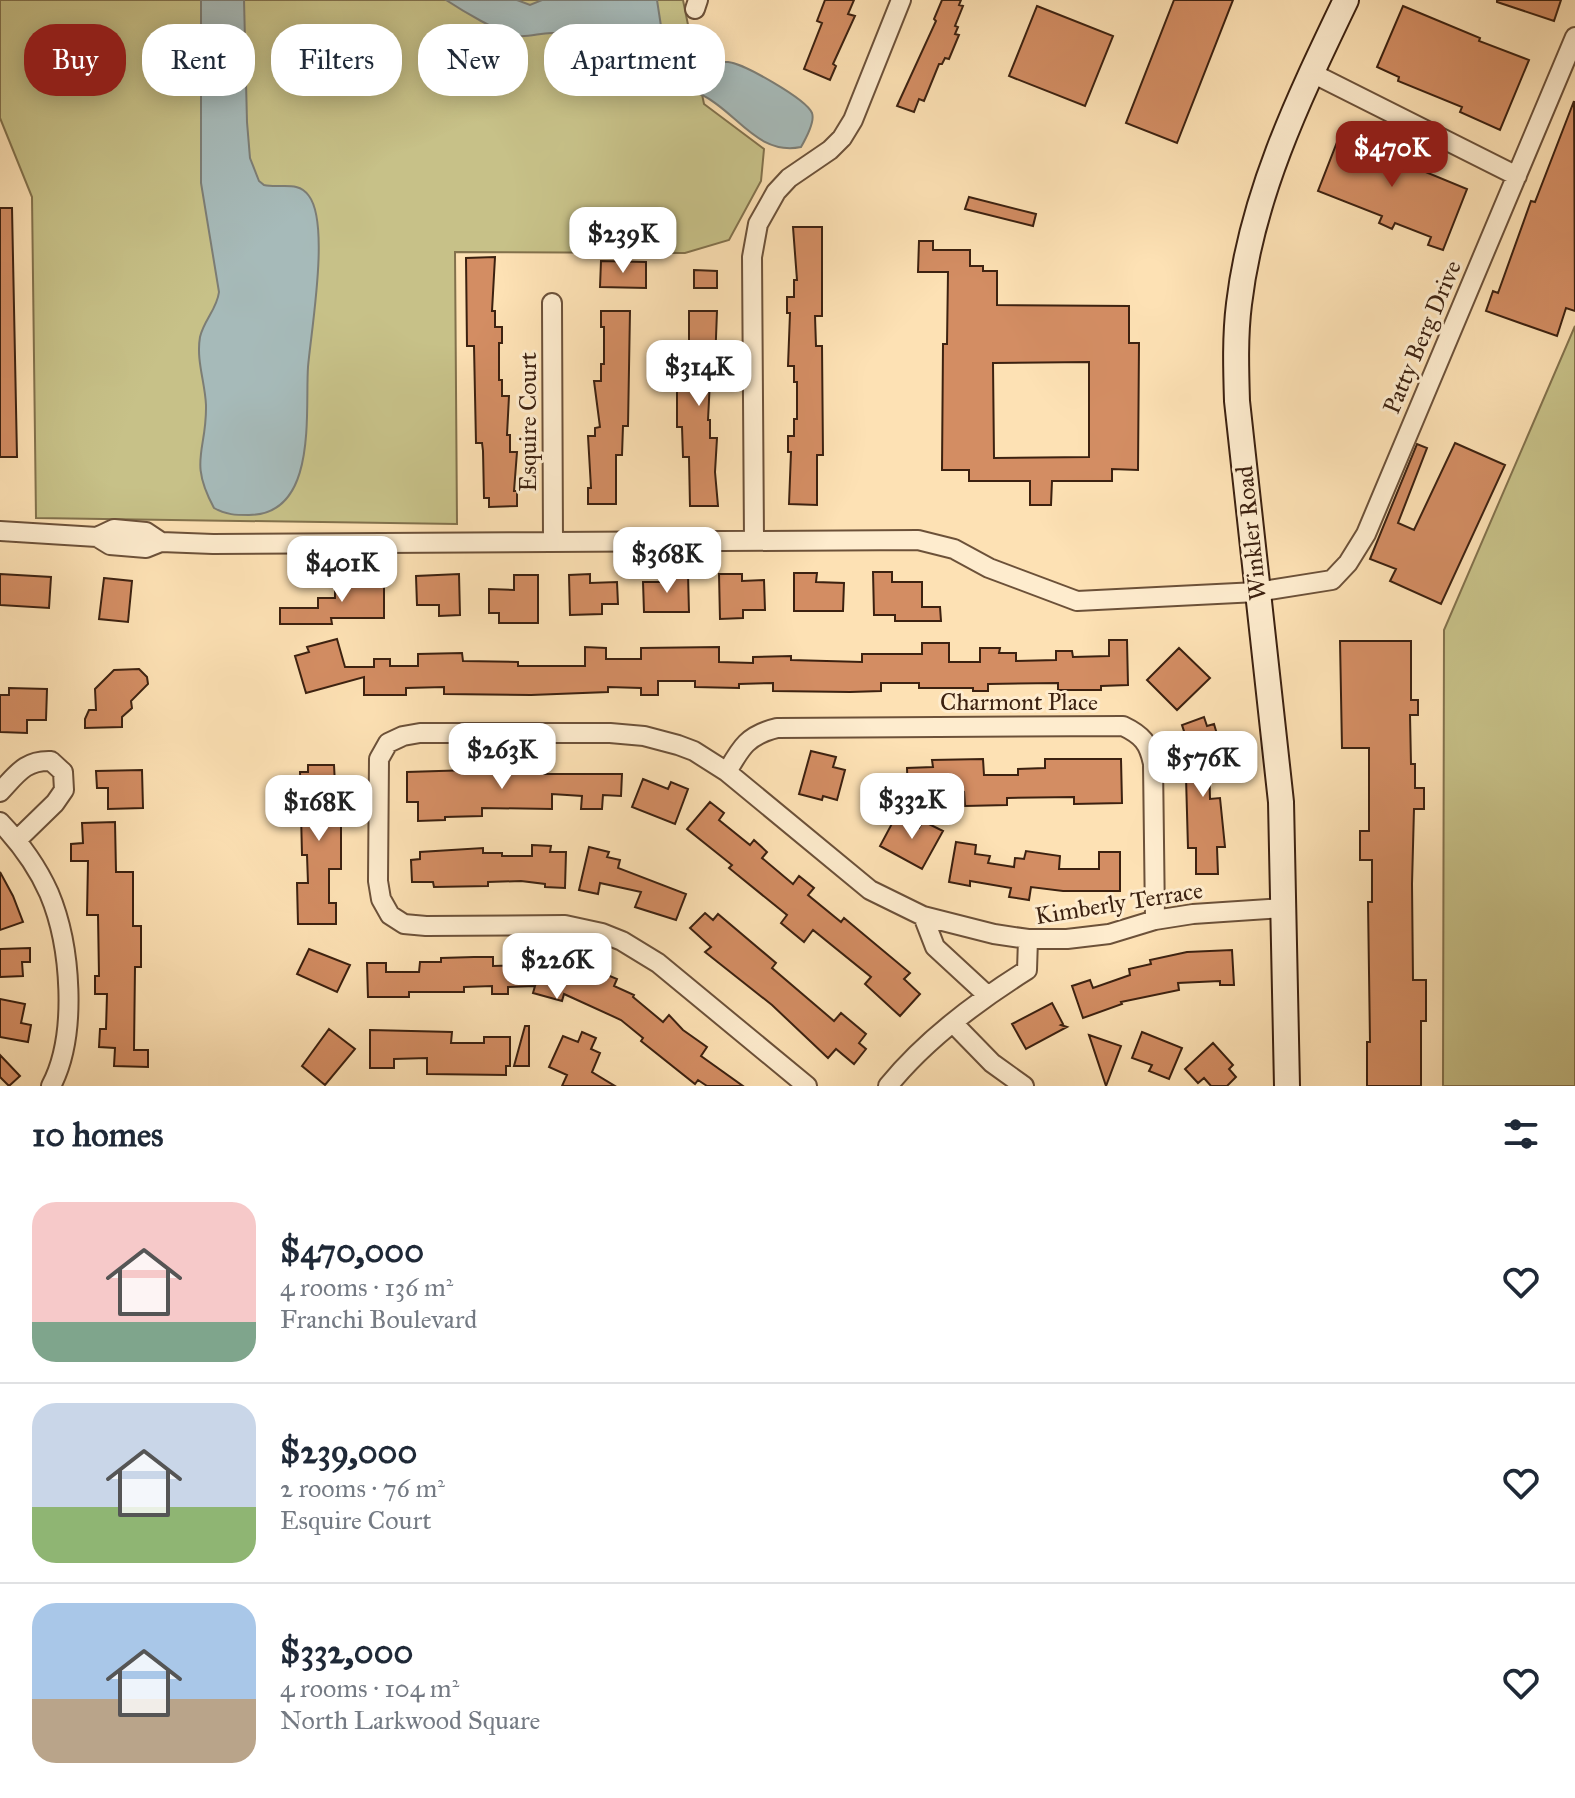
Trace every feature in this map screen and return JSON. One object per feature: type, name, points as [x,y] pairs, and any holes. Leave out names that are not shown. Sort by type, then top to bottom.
[{"type":"street","points":[[754,540],[752,257],[758,224],[764,209],[782,185],[842,138],[861,102],[901,0]]},
{"type":"street","name":"Winkler Road","points":[[1287,1086],[1280,788],[1237,401],[1239,303],[1261,197],[1310,72],[1346,0]]},
{"type":"street","name":"Patty Berg Drive","points":[[0,531],[97,537],[110,545],[146,548],[161,542],[901,539],[938,543],[989,568],[1077,601],[1257,592],[1332,580],[1348,563],[1366,534],[1575,37]]},
{"type":"street","points":[[1310,72],[1517,176]]},
{"type":"street","name":"Esquire Court","points":[[552,303],[553,541]]},
{"type":"street","name":"Charmont Place","points":[[727,772],[746,742],[759,732],[777,728],[1123,726],[1139,733],[1150,748],[1153,764],[1155,920]]},
{"type":"street","points":[[807,1086],[658,963],[622,941],[565,925],[426,926],[404,924],[390,915],[379,890],[377,831],[379,759],[388,743],[420,733],[578,733],[644,736],[694,751],[727,772],[870,890],[923,916],[957,926],[1028,939]]},
{"type":"street","points":[[0,792],[20,770],[35,761],[51,761],[63,772],[64,790],[17,840]]},
{"type":"street","points":[[0,822],[34,864],[50,895],[64,947],[67,991],[65,1051],[51,1086]]},
{"type":"street","name":"Kimberly Terrace","points":[[888,1086],[915,1055],[953,1023],[987,995],[1027,970],[1028,939],[1067,939],[1109,934],[1155,920],[1193,914],[1284,908]]},
{"type":"street","points":[[923,916],[935,947],[987,995]]},
{"type":"street","points":[[953,1023],[992,1063],[1024,1086]]},
{"type":"shaded area","points":[[0,0],[683,0],[688,24],[544,24],[544,96],[702,96],[704,104],[764,149],[761,181],[729,240],[685,253],[455,252],[457,524],[36,518],[32,197],[0,118]]},
{"type":"shaded area","points":[[201,0],[244,0],[245,24],[201,24]]},
{"type":"shaded area","points":[[446,0],[517,0],[530,5],[542,0],[657,0],[661,24],[544,24],[544,34],[528,35],[528,24],[488,24]]},
{"type":"shaded area","points":[[725,62],[728,62],[747,68],[787,91],[813,116],[801,147],[786,148],[759,139],[704,96],[725,96]]},
{"type":"shaded area","points":[[201,96],[246,96],[250,158],[259,181],[264,185],[305,191],[315,210],[318,229],[318,278],[308,367],[303,458],[297,480],[287,498],[271,510],[249,515],[235,515],[214,508],[206,492],[200,466],[206,405],[199,346],[219,292],[201,183]]},
{"type":"shaded area","points":[[1575,326],[1575,1086],[1443,1086],[1444,630]]},
{"type":"building","points":[[825,0],[854,0],[848,14],[855,16],[833,64],[836,66],[830,80],[804,69],[822,23],[817,21]]},
{"type":"building","points":[[942,0],[961,0],[959,5],[963,6],[955,26],[958,27],[955,34],[959,35],[949,59],[945,58],[939,64],[924,101],[919,99],[914,112],[897,106],[936,21],[934,19]]},
{"type":"building","points":[[1174,0],[1233,0],[1177,143],[1126,123]]},
{"type":"building","points":[[1497,0],[1561,0],[1554,21]]},
{"type":"building","points":[[1037,6],[1113,36],[1085,106],[1009,76]]},
{"type":"building","points":[[1403,6],[1529,60],[1500,130],[1460,112],[1462,107],[1398,81],[1399,77],[1377,67]]},
{"type":"building","points":[[1574,101],[1575,311],[1566,308],[1557,336],[1486,311],[1493,291],[1498,293],[1531,201],[1535,202]]},
{"type":"building","points":[[1341,132],[1397,153],[1394,159],[1467,189],[1443,250],[1428,245],[1431,237],[1395,223],[1392,229],[1379,223],[1382,216],[1318,191]]},
{"type":"building","points":[[969,197],[1036,214],[1033,226],[965,209]]},
{"type":"building","points":[[0,208],[12,208],[17,457],[0,457]]},
{"type":"building","points":[[793,227],[822,227],[822,316],[815,316],[816,346],[822,346],[823,455],[817,455],[817,505],[789,504],[791,452],[788,452],[788,436],[794,436],[794,419],[797,419],[797,382],[794,382],[794,366],[788,366],[790,313],[787,313],[787,297],[794,297],[794,280],[797,280]]},
{"type":"building","points":[[919,241],[933,241],[933,250],[970,250],[970,266],[983,266],[983,271],[997,271],[997,305],[1129,306],[1129,343],[1139,343],[1138,470],[1112,469],[1112,481],[1052,481],[1051,505],[1030,505],[1030,481],[969,481],[969,470],[942,470],[943,344],[947,344],[948,272],[918,272]],"holes":[[[1089,362],[1089,457],[994,458],[993,363]]]},
{"type":"building","points":[[495,257],[492,311],[495,311],[495,327],[502,327],[499,380],[502,380],[502,396],[509,396],[507,435],[510,435],[510,452],[517,452],[514,491],[517,491],[517,506],[489,507],[489,498],[484,498],[482,443],[476,443],[474,346],[467,346],[466,258]]},
{"type":"building","points":[[601,261],[646,262],[646,288],[600,287]]},
{"type":"building","points":[[694,270],[717,271],[717,288],[694,288]]},
{"type":"building","points":[[601,311],[630,311],[628,426],[623,426],[622,455],[616,455],[616,504],[588,504],[588,488],[591,488],[588,436],[595,436],[595,428],[600,427],[594,381],[601,381],[601,364],[604,364]]},
{"type":"building","points":[[689,311],[717,311],[717,380],[710,380],[708,420],[710,438],[717,438],[715,472],[718,506],[690,506],[689,457],[683,457],[682,427],[677,427],[677,389],[682,389],[683,361],[689,361]]},
{"type":"building","points":[[1455,443],[1505,465],[1441,604],[1390,581],[1396,569],[1370,559],[1417,444],[1427,448],[1398,523],[1414,530]]},
{"type":"building","points":[[873,572],[892,572],[892,582],[922,582],[922,607],[940,607],[941,621],[895,621],[895,615],[874,615]]},
{"type":"building","points":[[794,573],[817,573],[816,582],[844,583],[843,611],[794,611]]},
{"type":"building","points":[[0,574],[51,577],[49,608],[0,605]]},
{"type":"building","points":[[459,574],[460,615],[439,616],[439,605],[417,605],[416,576]]},
{"type":"building","points":[[590,574],[590,583],[617,582],[618,604],[602,604],[602,614],[570,615],[569,575]]},
{"type":"building","points":[[666,574],[688,574],[689,612],[644,612],[643,582],[666,582]]},
{"type":"building","points":[[719,574],[742,574],[742,581],[764,580],[765,610],[743,610],[743,618],[720,619]]},
{"type":"building","points":[[335,575],[359,575],[359,582],[384,582],[384,618],[331,618],[332,624],[280,624],[280,608],[318,608],[318,598],[335,598]]},
{"type":"building","points":[[514,575],[538,575],[538,623],[499,623],[499,613],[489,613],[489,589],[514,590]]},
{"type":"building","points":[[104,578],[132,581],[128,622],[99,619]]},
{"type":"building","points":[[337,639],[345,667],[374,667],[374,659],[390,659],[390,666],[418,666],[418,654],[462,653],[463,661],[518,662],[518,666],[585,666],[585,647],[606,648],[606,659],[641,659],[641,648],[719,647],[719,662],[753,663],[753,657],[791,656],[791,660],[862,662],[862,654],[922,654],[922,643],[949,643],[949,662],[980,662],[980,648],[1000,648],[999,653],[1016,653],[1016,661],[1056,660],[1056,651],[1072,651],[1073,657],[1109,656],[1109,640],[1127,640],[1128,685],[1101,686],[1101,690],[1058,690],[1058,683],[988,684],[988,691],[973,691],[973,688],[919,688],[919,683],[881,683],[881,691],[850,692],[773,691],[773,683],[739,684],[739,688],[695,687],[695,681],[658,681],[658,695],[641,695],[641,688],[608,687],[608,692],[444,694],[444,687],[406,688],[406,695],[364,695],[364,677],[306,693],[295,656],[309,652],[307,647]]},
{"type":"building","points":[[1340,641],[1411,641],[1411,700],[1418,700],[1418,715],[1410,715],[1411,764],[1415,764],[1415,788],[1424,788],[1424,809],[1414,809],[1412,884],[1413,980],[1426,980],[1426,1021],[1421,1021],[1421,1086],[1367,1086],[1367,1042],[1370,1042],[1368,902],[1372,902],[1372,860],[1360,860],[1360,831],[1369,831],[1369,748],[1342,748]]},
{"type":"building","points":[[1179,648],[1210,678],[1177,710],[1147,680]]},
{"type":"building","points":[[139,669],[147,677],[148,684],[131,701],[132,708],[122,717],[122,727],[85,728],[89,710],[96,710],[95,689],[114,670]]},
{"type":"building","points":[[9,688],[47,689],[46,720],[27,720],[27,733],[0,732],[0,695],[9,695]]},
{"type":"building","points":[[1204,717],[1207,726],[1214,724],[1219,741],[1213,743],[1217,757],[1209,760],[1210,799],[1220,798],[1225,847],[1217,847],[1218,874],[1196,874],[1196,848],[1188,848],[1186,777],[1199,777],[1182,725]]},
{"type":"building","points":[[811,751],[836,757],[833,767],[845,770],[837,800],[799,794]]},
{"type":"building","points":[[983,759],[984,775],[1018,775],[1018,769],[1045,768],[1045,759],[1121,759],[1122,803],[1074,804],[1074,797],[1007,798],[1007,805],[965,806],[964,791],[962,796],[908,797],[907,768],[933,767],[932,760]]},
{"type":"building","points":[[308,765],[334,765],[335,784],[341,784],[341,869],[329,869],[329,903],[336,903],[336,924],[298,924],[297,883],[308,883],[307,855],[302,855],[300,772],[308,772]]},
{"type":"building","points":[[142,770],[143,808],[108,809],[108,788],[97,788],[96,771]]},
{"type":"building","points":[[544,770],[544,774],[622,774],[621,796],[603,795],[602,809],[581,809],[582,796],[552,794],[552,809],[482,808],[482,816],[418,821],[418,802],[407,802],[407,772]]},
{"type":"building","points":[[643,779],[668,789],[671,782],[688,789],[675,824],[632,807]]},
{"type":"building","points":[[710,802],[724,813],[719,820],[750,845],[754,840],[767,852],[762,858],[793,884],[799,876],[814,888],[808,895],[841,922],[844,918],[910,973],[904,979],[920,994],[900,1016],[865,984],[871,977],[813,930],[804,942],[781,923],[787,915],[687,829]]},
{"type":"building","points":[[896,816],[919,828],[923,821],[943,831],[922,869],[880,846]]},
{"type":"building","points":[[115,822],[116,872],[133,872],[133,926],[141,926],[141,967],[135,967],[134,1050],[148,1050],[148,1067],[114,1066],[115,1048],[99,1047],[100,1029],[106,1029],[107,994],[95,994],[95,976],[99,976],[98,915],[87,915],[88,861],[71,861],[71,844],[83,843],[82,823]]},
{"type":"building","points":[[956,842],[976,845],[975,854],[990,856],[988,863],[1014,867],[1015,858],[1024,859],[1026,851],[1060,856],[1059,869],[1099,869],[1099,852],[1120,852],[1120,891],[1063,891],[1031,887],[1029,900],[1009,897],[1011,888],[970,881],[970,886],[949,882]]},
{"type":"building","points":[[532,845],[551,846],[550,852],[566,852],[565,888],[521,881],[488,882],[488,886],[434,887],[433,882],[412,882],[411,860],[420,859],[420,852],[483,848],[483,853],[532,856]]},
{"type":"building","points":[[589,847],[609,852],[607,857],[620,860],[618,868],[686,894],[676,920],[635,907],[641,892],[600,883],[598,894],[579,890]]},
{"type":"building","points":[[0,872],[23,922],[0,930]]},
{"type":"building","points":[[705,913],[713,920],[718,914],[776,963],[772,968],[834,1021],[841,1013],[866,1034],[859,1043],[866,1049],[854,1064],[836,1049],[828,1058],[772,1005],[705,952],[711,947],[690,928]]},
{"type":"building","points":[[30,948],[30,962],[22,962],[23,976],[0,977],[0,949]]},
{"type":"building","points":[[309,949],[350,965],[337,992],[297,974]]},
{"type":"building","points":[[1232,950],[1234,985],[1220,985],[1220,981],[1178,983],[1179,990],[1121,1002],[1083,1018],[1072,986],[1090,980],[1093,988],[1130,975],[1129,969],[1151,964],[1150,960],[1187,952]]},
{"type":"building","points":[[493,957],[493,966],[534,965],[535,959],[559,965],[560,960],[617,979],[614,986],[634,995],[663,1022],[669,1015],[683,1030],[707,1047],[701,1056],[743,1086],[707,1086],[698,1080],[695,1084],[641,1041],[643,1038],[621,1020],[564,994],[562,1001],[533,993],[535,986],[508,987],[508,994],[492,994],[492,986],[464,987],[464,992],[409,992],[409,997],[368,997],[367,963],[386,963],[386,972],[419,972],[420,962],[441,962],[441,958]]},
{"type":"building","points":[[0,999],[25,1004],[21,1023],[31,1025],[28,1042],[0,1037]]},
{"type":"building","points":[[1052,1003],[1061,1025],[1067,1027],[1026,1049],[1012,1024]]},
{"type":"building","points":[[525,1026],[529,1026],[529,1066],[514,1066]]},
{"type":"building","points":[[329,1029],[355,1049],[325,1085],[302,1066]]},
{"type":"building","points":[[370,1030],[452,1032],[451,1043],[484,1043],[484,1037],[510,1037],[510,1066],[506,1066],[506,1075],[427,1074],[427,1058],[394,1059],[394,1068],[370,1068]]},
{"type":"building","points":[[582,1032],[596,1038],[591,1049],[600,1053],[592,1072],[615,1086],[562,1086],[567,1075],[549,1067],[563,1036],[578,1042]]},
{"type":"building","points":[[1142,1032],[1182,1048],[1169,1079],[1149,1071],[1152,1065],[1132,1058]]},
{"type":"building","points":[[1089,1035],[1121,1046],[1106,1086]]},
{"type":"building","points":[[1213,1043],[1233,1065],[1229,1069],[1236,1077],[1227,1086],[1211,1086],[1204,1078],[1198,1083],[1185,1069]]},
{"type":"building","points":[[0,1055],[20,1076],[9,1086],[0,1077]]}]
